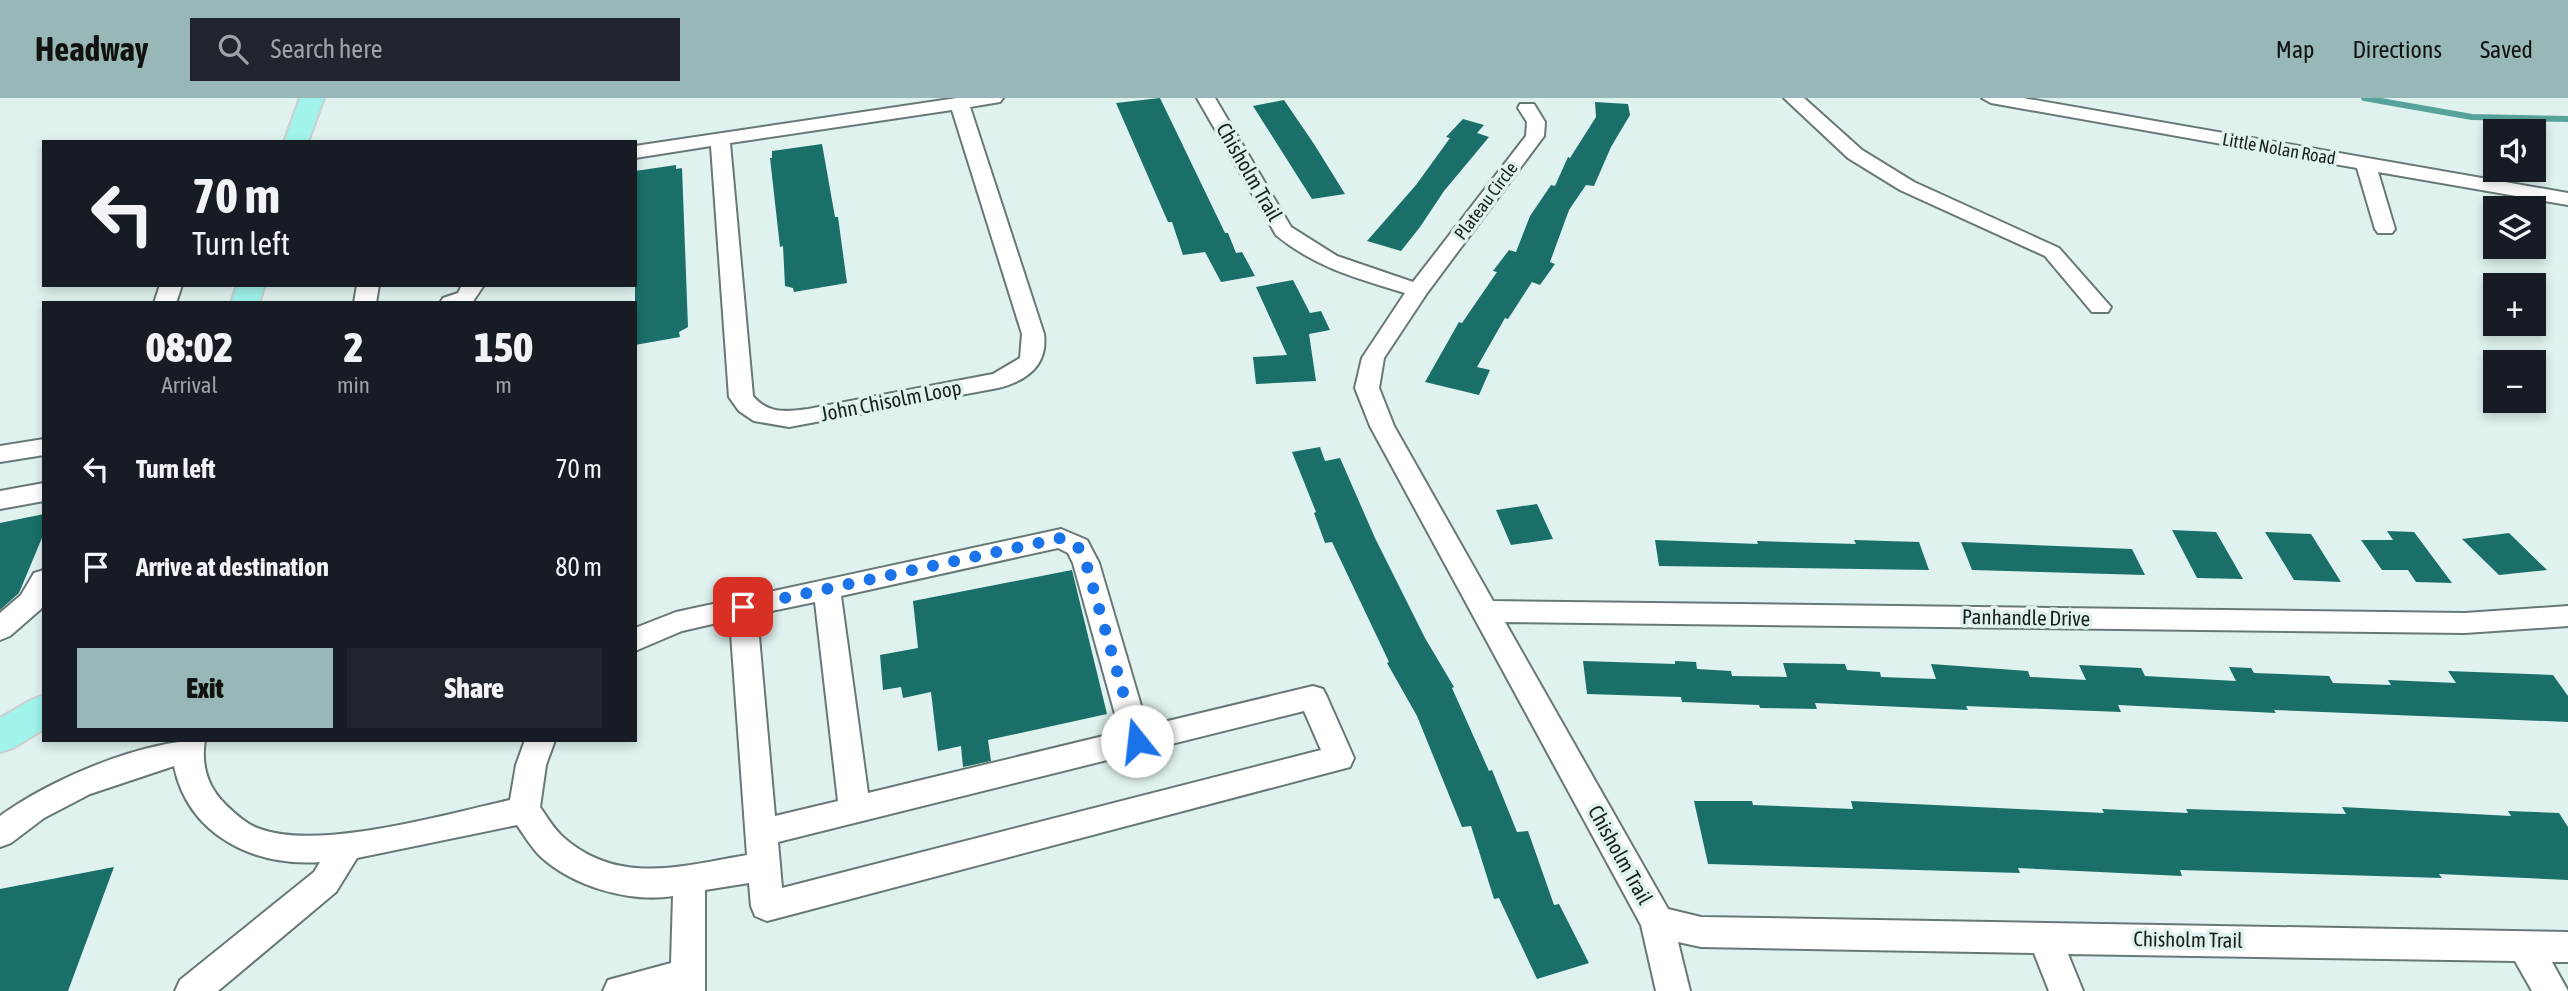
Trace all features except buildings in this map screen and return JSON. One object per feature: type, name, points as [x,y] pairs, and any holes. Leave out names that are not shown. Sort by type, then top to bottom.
[{"type":"main road","points":[[297,140],[312,98]]},
{"type":"main road","points":[[0,737],[42,711]]},
{"type":"street","points":[[637,152],[994,98]]},
{"type":"street","name":"Chisholm Trail","points":[[1206,98],[1283,231],[1298,246],[1325,260],[1418,290],[1373,358],[1367,388],[1382,426],[1657,922],[1701,932],[2568,947]]},
{"type":"street","points":[[1793,98],[1855,153],[1908,186],[2053,252],[2100,307]]},
{"type":"street","name":"Little Nolan Road","points":[[1991,98],[2568,199]]},
{"type":"street","name":"John Chisolm Loop","points":[[720,139],[741,397],[757,415],[785,421],[998,381],[1014,376],[1031,363],[1036,347],[1033,334],[959,103]]},
{"type":"street","name":"Plateau Circle","points":[[1418,290],[1535,136],[1536,122],[1527,108]]},
{"type":"street","points":[[2366,165],[2385,229]]},
{"type":"street","points":[[462,301],[473,287]]},
{"type":"street","points":[[0,454],[42,447]]},
{"type":"street","points":[[0,500],[42,492]]},
{"type":"street","points":[[637,639],[676,622],[1061,538],[1078,547],[1086,563],[1137,741]]},
{"type":"street","points":[[0,629],[31,602],[42,583]]},
{"type":"street","points":[[827,589],[855,810]]},
{"type":"street","points":[[743,607],[761,833],[764,866],[767,906],[1339,758],[1312,698],[761,833]]},
{"type":"street","name":"Panhandle Drive","points":[[1483,611],[2465,623],[2568,616]]},
{"type":"street","points":[[539,742],[528,775],[524,810],[550,845],[579,867],[653,884],[764,866]]},
{"type":"street","points":[[0,833],[33,809],[80,784],[189,745],[189,771],[202,801],[223,824],[253,842],[291,848],[347,847],[524,810]]},
{"type":"street","points":[[192,991],[325,882],[347,847]]},
{"type":"street","points":[[620,991],[688,983],[689,879]]},
{"type":"street","points":[[1657,922],[1673,991]]},
{"type":"street","points":[[2045,938],[2066,991]]},
{"type":"street","points":[[2524,946],[2552,991]]},
{"type":"waterway","points":[[2364,98],[2472,117],[2568,119]]},
{"type":"route","points":[[743,607],[1061,538],[1078,547],[1086,563],[1137,741]]}]
